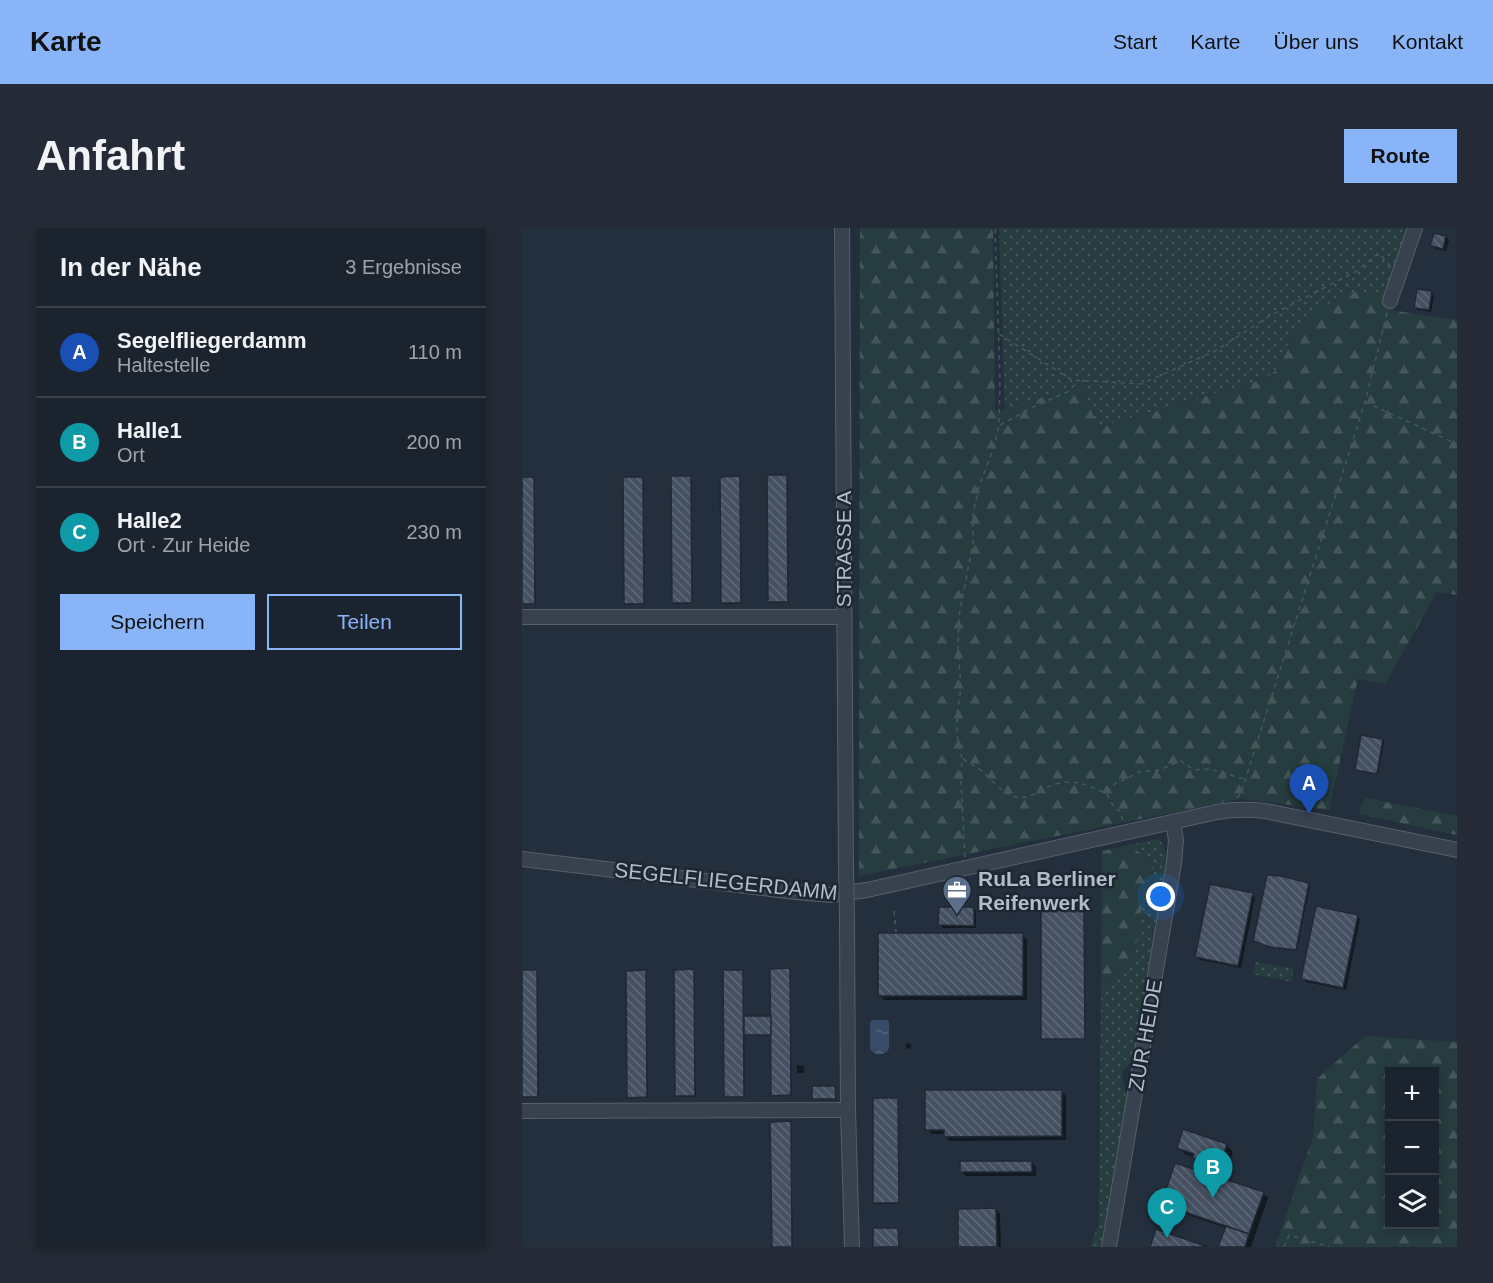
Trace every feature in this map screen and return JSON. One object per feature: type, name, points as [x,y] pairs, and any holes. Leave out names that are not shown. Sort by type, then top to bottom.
[{"type":"street","name":"STRASSE A","points":[[842,228],[848,1110],[852,1247]]},
{"type":"street","points":[[1390,301],[1415,228]]},
{"type":"street","points":[[522,617],[844,617]]},
{"type":"street","name":"SEGELFLIEGERDAMM","points":[[522,859],[831,895],[867,890],[1232,809],[1265,811],[1457,850]]},
{"type":"street","name":"ZUR HEIDE","points":[[1109,1247],[1174,863],[1176,849],[1173,822]]},
{"type":"street","points":[[522,1111],[848,1110]]},
{"type":"path","points":[[965,868],[962,758],[957,736],[961,687],[958,648],[959,616],[973,543],[973,514],[979,486],[999,426],[999,334],[995,228]]},
{"type":"path","points":[[999,334],[1072,380],[1142,384],[1215,351],[1271,315],[1355,272],[1379,254],[1399,276]]},
{"type":"path","points":[[1217,812],[1238,797],[1245,779],[1365,402],[1390,301]]},
{"type":"path","points":[[999,426],[1067,392],[1080,380]]},
{"type":"path","points":[[1365,402],[1457,444]]},
{"type":"path","points":[[962,758],[982,771],[1005,792],[1016,797],[1025,798],[1058,783],[1077,782],[1107,793]]},
{"type":"path","points":[[1107,793],[1115,784],[1139,772],[1159,770],[1181,761],[1194,770],[1209,769],[1245,779]]},
{"type":"path","points":[[1107,793],[1110,802],[1120,810],[1120,816],[1133,831]]},
{"type":"path","points":[[967,896],[968,904]]},
{"type":"path","points":[[894,912],[896,932]]},
{"type":"path","points":[[1284,1247],[1289,1235],[1330,1247]]},
{"type":"green space","points":[[860,228],[993,228],[995,410],[1005,411],[1083,383],[1097,428],[1265,379],[1276,370],[1292,336],[1312,311],[1355,292],[1388,292],[1390,310],[1457,320],[1457,595],[1437,592],[1385,684],[1358,679],[1329,810],[1240,799],[859,876]]},
{"type":"green space","points":[[999,228],[1410,228],[1388,292],[1292,336],[1276,370],[1265,379],[1096,428],[1083,383],[1005,411]]},
{"type":"green space","points":[[1366,798],[1457,816],[1457,835],[1359,814]]},
{"type":"green space","points":[[1157,839],[1164,846],[1167,862],[1132,1062],[1123,1070],[1122,1076],[1127,1103],[1103,1247],[1090,1247],[1099,1223],[1101,988],[1134,962],[1141,911],[1153,892],[1154,869],[1144,855],[1124,846]]},
{"type":"green space","points":[[1124,846],[1144,855],[1154,869],[1153,892],[1141,911],[1134,962],[1101,988],[1102,851]]},
{"type":"green space","points":[[1255,962],[1294,969],[1291,982],[1253,974]]},
{"type":"green space","points":[[1365,1036],[1457,1042],[1457,1247],[1275,1247],[1313,1137],[1317,1079]]},
{"type":"water","points":[[873,1020],[889,1022],[889,1048],[883,1054],[875,1054],[870,1049],[870,1024]]},
{"type":"building","points":[[1434,233],[1446,236],[1443,249],[1430,246]]},
{"type":"building","points":[[1417,289],[1432,291],[1429,310],[1414,308]]},
{"type":"building","points":[[767,475],[787,475],[788,602],[768,602]]},
{"type":"building","points":[[671,476],[691,476],[692,603],[672,603]]},
{"type":"building","points":[[740,476],[741,603],[721,603],[720,477]]},
{"type":"building","points":[[522,477],[534,477],[535,604],[522,604]]},
{"type":"building","points":[[623,477],[643,477],[644,604],[624,604]]},
{"type":"building","points":[[1361,735],[1383,739],[1377,774],[1355,770]]},
{"type":"building","points":[[1267,875],[1309,883],[1296,950],[1270,947],[1253,941]]},
{"type":"building","points":[[1210,884],[1253,893],[1238,966],[1195,957]]},
{"type":"building","points":[[1316,906],[1358,915],[1343,988],[1301,979]]},
{"type":"building","points":[[939,907],[974,907],[974,926],[938,925]]},
{"type":"building","points":[[1041,910],[1084,910],[1085,1039],[1041,1039]]},
{"type":"building","points":[[878,933],[1023,933],[1023,996],[878,996]]},
{"type":"building","points":[[790,968],[791,1095],[771,1096],[770,969]]},
{"type":"building","points":[[694,969],[695,1096],[675,1096],[674,970]]},
{"type":"building","points":[[522,970],[537,970],[538,1097],[522,1097]]},
{"type":"building","points":[[646,970],[647,1097],[627,1098],[626,971]]},
{"type":"building","points":[[723,970],[743,970],[744,1097],[724,1097]]},
{"type":"building","points":[[744,1016],[771,1016],[771,1035],[744,1035]]},
{"type":"building","points":[[812,1086],[835,1086],[836,1099],[812,1099]]},
{"type":"building","points":[[925,1090],[1062,1090],[1062,1136],[944,1137],[944,1130],[925,1130]]},
{"type":"building","points":[[873,1098],[898,1098],[899,1203],[873,1203]]},
{"type":"building","points":[[791,1121],[792,1247],[772,1247],[770,1122]]},
{"type":"building","points":[[1183,1129],[1227,1144],[1220,1167],[1192,1158],[1194,1154],[1177,1148]]},
{"type":"building","points":[[960,1161],[1032,1161],[1032,1172],[960,1172]]},
{"type":"building","points":[[1175,1163],[1264,1192],[1249,1234],[1161,1204]]},
{"type":"building","points":[[996,1208],[997,1247],[958,1247],[958,1209]]},
{"type":"building","points":[[1226,1226],[1249,1234],[1245,1247],[1218,1247]]},
{"type":"building","points":[[873,1228],[898,1228],[899,1247],[873,1247]]},
{"type":"building","points":[[1156,1229],[1208,1247],[1150,1247]]},
{"type":"place","name":"Segelfliegerdamm","points":[[1309,814]]},
{"type":"place","name":"RuLa Berliner Reifenwerk","points":[[957,916]]},
{"type":"place","name":"Halle1","points":[[1213,1198]]},
{"type":"place","name":"Halle2","points":[[1167,1238]]}]
